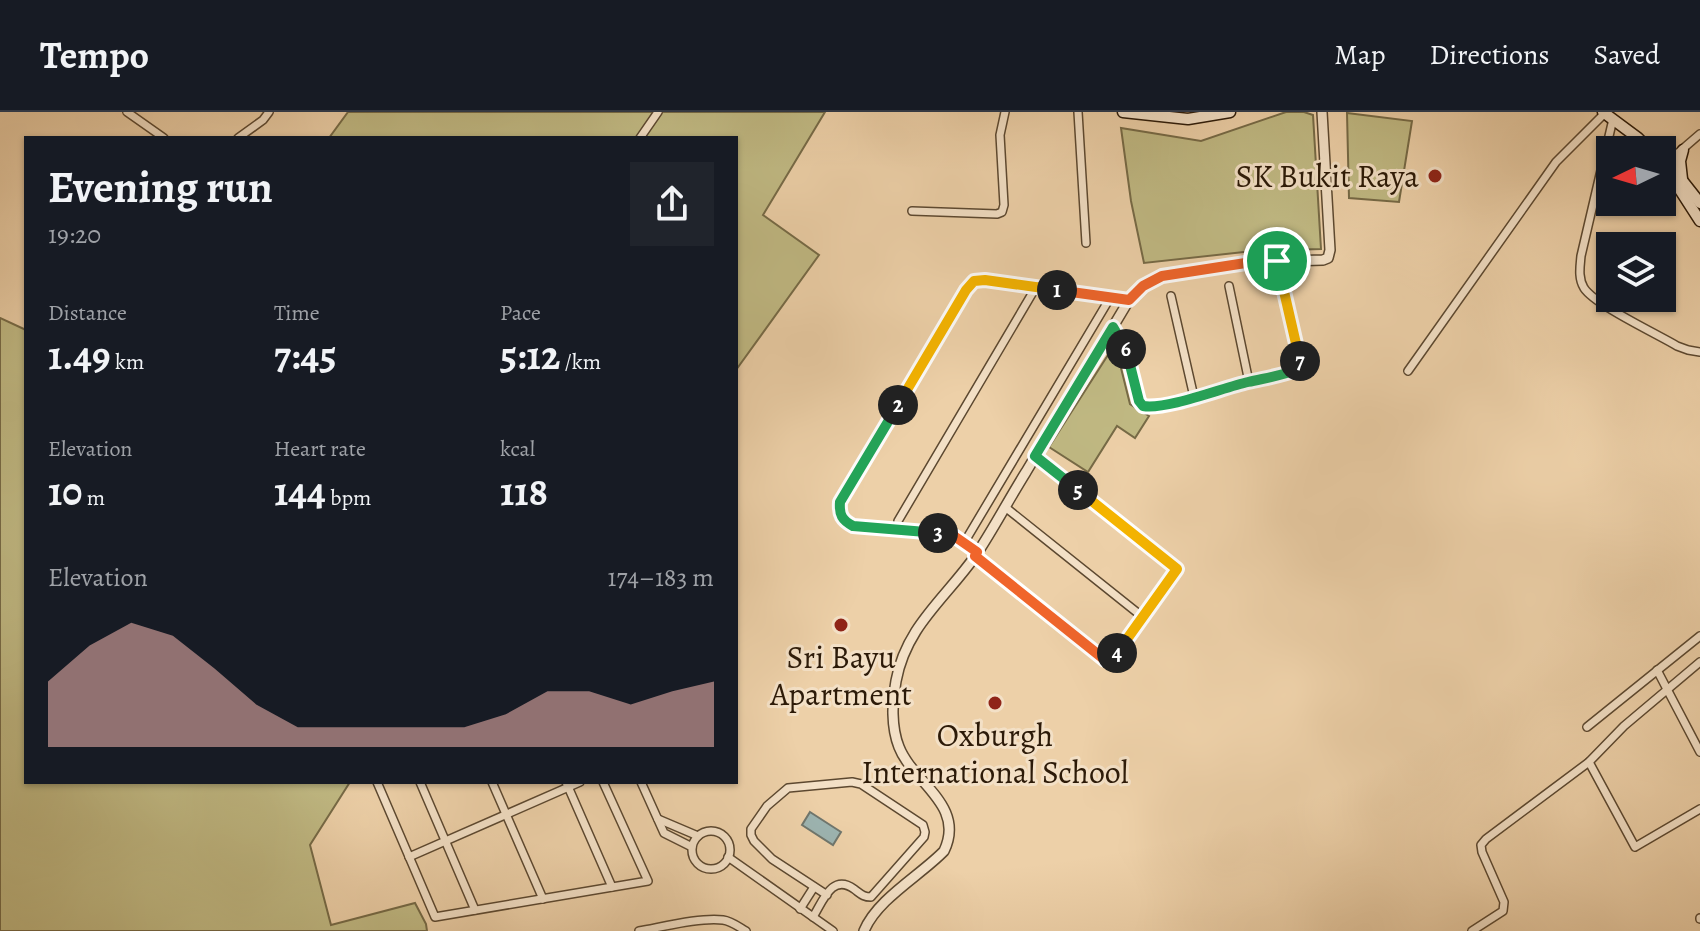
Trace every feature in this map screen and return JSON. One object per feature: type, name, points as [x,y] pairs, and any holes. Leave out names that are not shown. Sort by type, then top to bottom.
[{"type":"main road","points":[[1123,112],[1188,119],[1230,112]]},
{"type":"main road","points":[[1607,115],[1635,136]]},
{"type":"main road","points":[[1682,179],[1680,161],[1683,150]]},
{"type":"main road","points":[[1676,172],[1700,203]]},
{"type":"main road","points":[[1676,184],[1700,221]]},
{"type":"street","points":[[127,112],[161,136]]},
{"type":"street","points":[[241,136],[269,112]]},
{"type":"street","points":[[641,136],[658,112]]},
{"type":"street","points":[[912,211],[1002,212],[1000,135],[1005,112]]},
{"type":"street","points":[[1078,112],[1086,243]]},
{"type":"street","points":[[864,931],[890,899],[944,851],[950,839],[949,823],[941,804],[907,762],[898,746],[893,721],[898,669],[912,635],[976,554],[1129,300],[1143,286],[1162,276],[1252,262],[1328,258],[1322,112]]},
{"type":"street","points":[[1607,115],[1581,256],[1579,274],[1584,289],[1604,305],[1677,346],[1700,352]]},
{"type":"street","points":[[1408,371],[1556,162],[1607,115]]},
{"type":"street","points":[[1676,155],[1700,134]]},
{"type":"street","points":[[1113,327],[1125,346],[1143,406],[1151,408],[1171,404],[1286,374],[1298,369],[1300,362],[1277,261]]},
{"type":"street","points":[[1035,456],[1177,569],[1114,658],[1105,660],[954,536],[853,526],[843,520],[839,513],[840,502],[974,281],[1129,300]]},
{"type":"street","points":[[1229,286],[1249,382]]},
{"type":"street","points":[[898,530],[898,521],[1036,287]]},
{"type":"street","points":[[1171,296],[1194,397]]},
{"type":"street","points":[[964,543],[1110,298]]},
{"type":"street","points":[[1005,507],[1144,618]]},
{"type":"street","points":[[1587,727],[1700,636]]},
{"type":"street","points":[[1472,931],[1503,911],[1504,902],[1482,852],[1481,845],[1486,839],[1589,762],[1624,726],[1700,662]]},
{"type":"street","points":[[1657,670],[1700,752]]},
{"type":"street","points":[[1589,762],[1635,847],[1700,809]]},
{"type":"street","points":[[813,917],[838,883],[847,884],[865,898],[871,897],[924,837],[923,825],[861,784],[852,782],[788,788],[767,806],[751,829],[751,835],[772,859],[827,895]]},
{"type":"street","points":[[378,784],[435,917],[648,881],[604,784]]},
{"type":"street","points":[[421,784],[475,910]]},
{"type":"street","points":[[493,784],[543,899]]},
{"type":"street","points":[[642,784],[664,833],[692,847]]},
{"type":"street","points":[[409,857],[567,785],[612,887]]},
{"type":"street","points":[[658,819],[698,836]]},
{"type":"street","points":[[710,831],[722,834],[729,845],[728,857],[721,866],[703,867],[694,859],[692,847],[698,836],[710,831]]},
{"type":"street","points":[[728,857],[830,930]]},
{"type":"street","points":[[800,909],[814,887]]},
{"type":"street","points":[[639,931],[725,920],[746,931]]},
{"type":"shaded area","points":[[348,112],[825,112],[763,215],[819,255],[738,367],[738,136],[330,136]]},
{"type":"shaded area","points":[[1286,112],[1313,115],[1321,249],[1253,251],[1144,263],[1131,201],[1121,128],[1201,141]]},
{"type":"shaded area","points":[[1347,113],[1412,121],[1399,202],[1349,198]]},
{"type":"shaded area","points":[[0,318],[24,329],[24,784],[349,784],[310,845],[331,925],[415,903],[427,931],[0,931]]},
{"type":"shaded area","points":[[1115,344],[1130,404],[1149,416],[1135,438],[1117,426],[1088,472],[1049,447]]},
{"type":"water","points":[[810,812],[841,832],[833,845],[802,825]]},
{"type":"place","name":"SK Bukit Raya","points":[[1435,176]]},
{"type":"place","name":"Sri Bayu Apartment","points":[[841,625]]},
{"type":"place","name":"Oxburgh International School","points":[[995,703]]},
{"type":"route","points":[[1277,261],[1300,362],[1298,369],[1151,408],[1139,401],[1125,346],[1113,327],[1035,456],[1177,569],[1114,658],[1105,660],[954,536],[853,526],[843,520],[839,513],[840,502],[974,281],[1129,300],[1143,286],[1162,276],[1277,261]]}]
